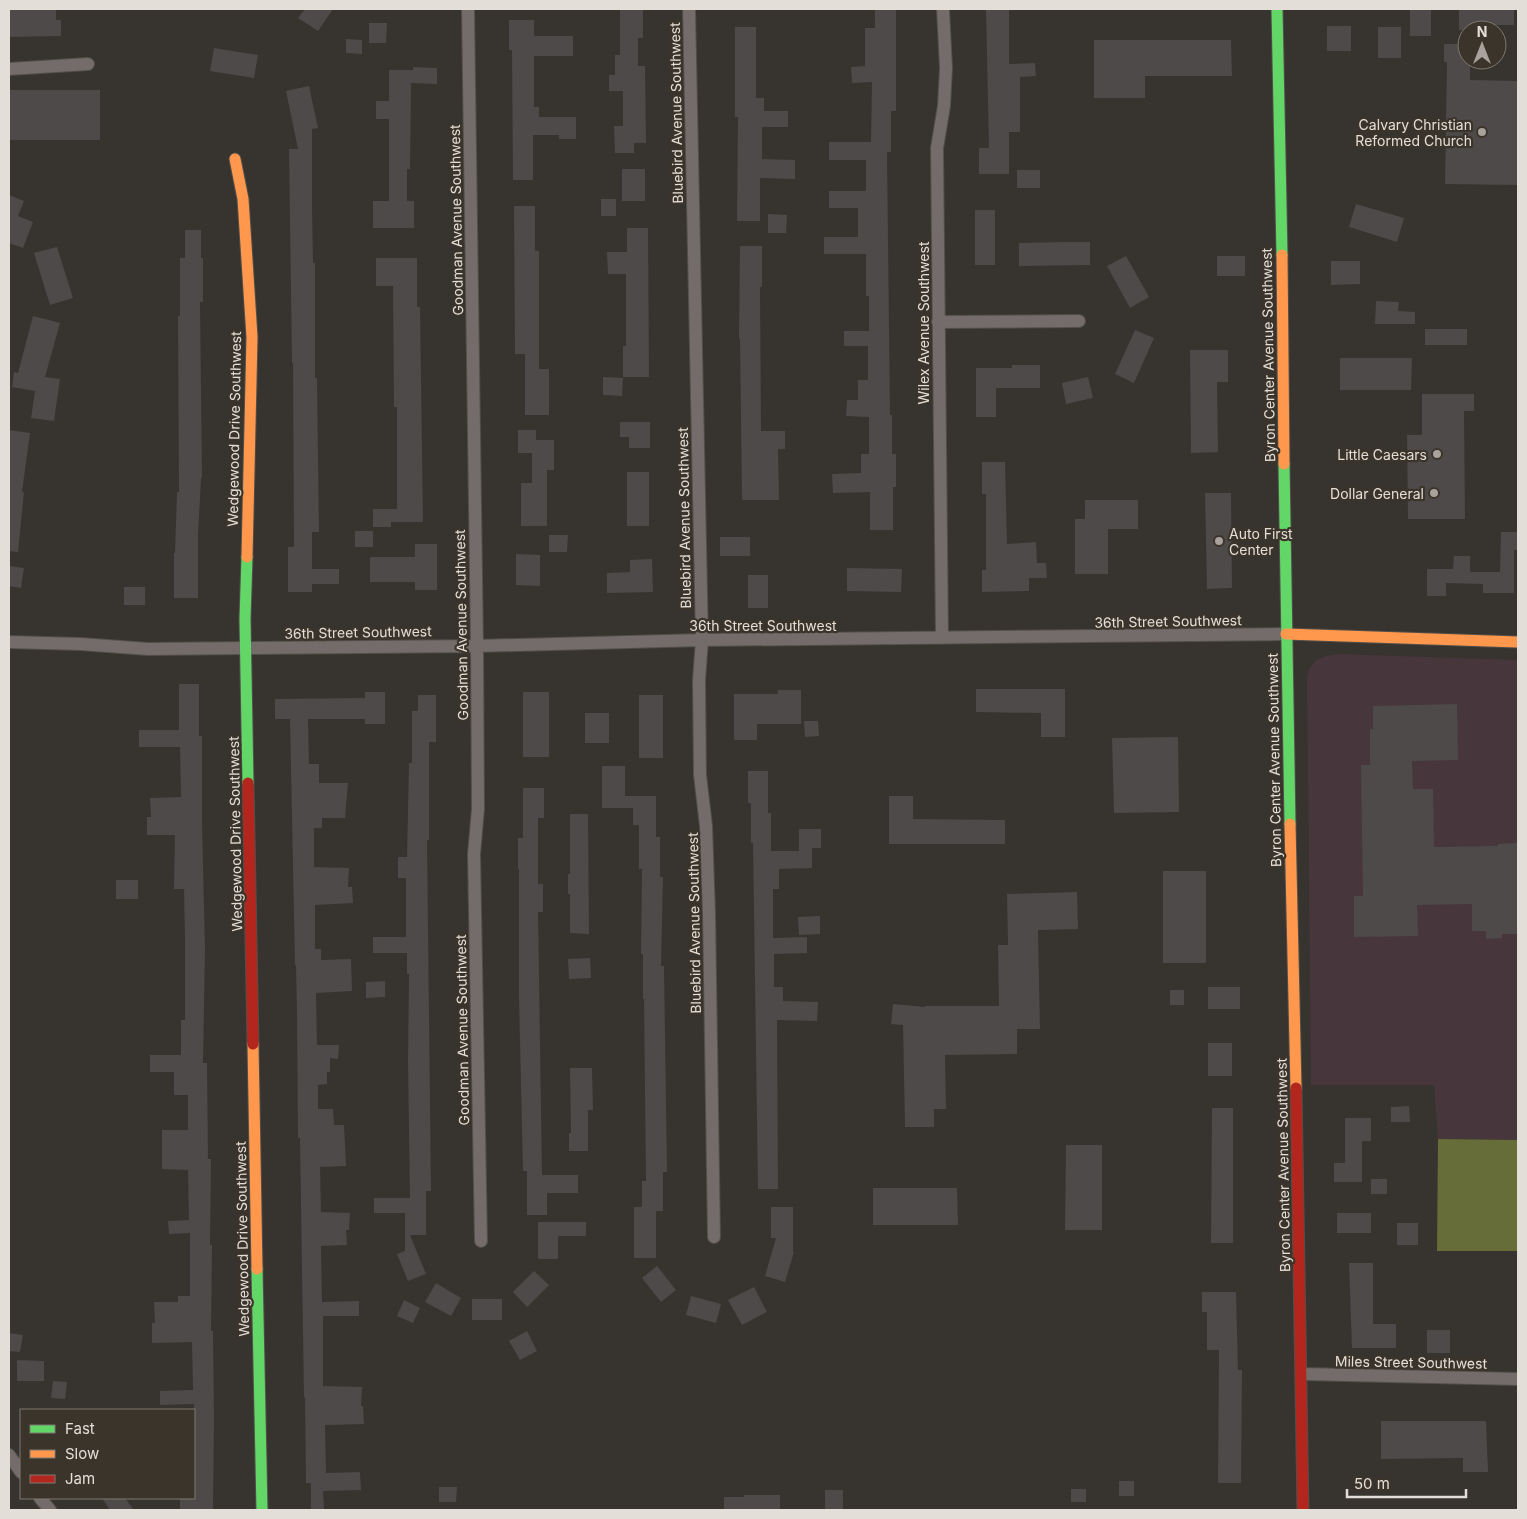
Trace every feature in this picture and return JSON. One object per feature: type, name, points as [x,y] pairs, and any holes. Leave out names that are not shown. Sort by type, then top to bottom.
[{"type":"street","name":"Goodman Avenue Southwest","points":[[468,9],[477,646],[478,809],[474,854],[481,1241]]},
{"type":"street","name":"Bluebird Avenue Southwest","points":[[689,9],[702,640],[699,680],[700,775],[706,826],[709,894],[714,1237]]},
{"type":"street","name":"Wilex Avenue Southwest","points":[[942,638],[937,148],[944,106],[946,68],[943,9]]},
{"type":"street","name":"Byron Center Avenue Southwest","points":[[1277,9],[1281,159],[1286,634],[1303,1374],[1304,1510]]},
{"type":"street","points":[[9,69],[88,64]]},
{"type":"street","name":"Wedgewood Drive Southwest","points":[[235,159],[243,199],[252,337],[245,619],[262,1510]]},
{"type":"street","points":[[938,322],[1080,321]]},
{"type":"street","name":"36th Street Southwest","points":[[9,642],[80,644],[148,649],[477,646],[702,640],[1286,634],[1518,642]]},
{"type":"street","name":"Miles Street Southwest","points":[[1303,1374],[1518,1379]]},
{"type":"street","points":[[9,1455],[20,1471]]},
{"type":"street","points":[[41,1499],[50,1510]]},
{"type":"shaded area","points":[[1339,654],[1518,660],[1518,1140],[1438,1139],[1434,1085],[1311,1085],[1307,676],[1309,669],[1316,660]]},
{"type":"green space","points":[[1438,1139],[1518,1140],[1518,1251],[1437,1251]]},
{"type":"building","points":[[9,9],[56,9],[56,20],[61,20],[61,36],[9,37]]},
{"type":"building","points":[[305,9],[333,9],[318,31],[298,18]]},
{"type":"building","points":[[620,9],[643,9],[643,38],[638,38],[638,66],[645,66],[646,143],[634,143],[634,153],[615,153],[614,126],[623,126],[623,91],[609,91],[609,75],[615,75],[615,55],[620,55]]},
{"type":"building","points":[[875,9],[896,9],[896,111],[891,111],[891,152],[887,152],[890,415],[892,415],[892,454],[896,454],[896,487],[893,487],[893,530],[870,530],[870,492],[833,493],[832,474],[861,473],[861,454],[869,454],[869,417],[846,416],[847,400],[858,400],[858,380],[868,380],[868,346],[844,346],[844,331],[869,331],[869,296],[866,296],[866,254],[824,254],[824,237],[858,237],[858,208],[829,208],[829,191],[866,191],[866,160],[829,160],[829,142],[871,142],[872,82],[852,83],[851,67],[865,66],[865,28],[875,28]]},
{"type":"building","points":[[986,9],[1009,9],[1009,64],[1035,63],[1036,76],[1020,77],[1020,132],[1009,132],[1009,174],[979,174],[979,148],[989,148]]},
{"type":"building","points":[[1410,9],[1431,9],[1431,36],[1410,36]]},
{"type":"building","points":[[1459,9],[1514,9],[1514,25],[1507,25],[1507,20],[1459,20]]},
{"type":"building","points":[[509,20],[534,20],[534,36],[573,36],[573,56],[534,56],[534,107],[539,107],[539,117],[576,117],[576,139],[559,139],[559,135],[533,135],[533,180],[513,180],[512,50],[509,50]]},
{"type":"building","points":[[369,23],[387,23],[386,43],[369,43]]},
{"type":"building","points":[[1327,26],[1351,26],[1351,51],[1327,51]]},
{"type":"building","points":[[735,27],[756,27],[756,98],[764,98],[764,111],[788,111],[788,127],[762,127],[762,159],[795,160],[795,179],[760,178],[760,221],[737,221],[738,117],[735,117]]},
{"type":"building","points":[[1378,27],[1401,27],[1401,58],[1378,58]]},
{"type":"building","points":[[346,39],[362,40],[362,54],[346,53]]},
{"type":"building","points":[[1094,40],[1231,40],[1232,76],[1145,76],[1145,98],[1094,98]]},
{"type":"building","name":"Calvary Christian Reformed Church","points":[[1444,44],[1457,44],[1457,70],[1470,70],[1470,80],[1518,81],[1518,185],[1445,184],[1447,62],[1444,62]]},
{"type":"building","points":[[214,48],[258,55],[254,78],[210,71]]},
{"type":"building","points":[[413,67],[437,68],[437,84],[411,83],[410,169],[407,169],[407,201],[414,201],[414,228],[373,228],[373,201],[389,201],[389,119],[376,119],[376,101],[389,101],[389,70],[413,70]]},
{"type":"building","points":[[309,86],[318,128],[312,129],[312,206],[313,263],[315,263],[315,378],[317,378],[319,532],[312,532],[312,569],[339,569],[339,584],[312,584],[312,592],[288,592],[288,547],[294,547],[289,149],[298,149],[286,91]]},
{"type":"building","points":[[10,90],[100,90],[100,140],[10,140]]},
{"type":"building","points":[[622,169],[645,169],[645,201],[622,201]]},
{"type":"building","points":[[1017,170],[1040,170],[1040,188],[1017,188]]},
{"type":"building","points":[[9,195],[24,201],[18,216],[33,222],[23,248],[9,243]]},
{"type":"building","points":[[601,199],[616,199],[616,216],[601,216]]},
{"type":"building","points":[[1356,204],[1404,218],[1397,242],[1349,227]]},
{"type":"building","points":[[514,206],[535,206],[535,251],[539,251],[539,369],[549,369],[549,415],[525,415],[525,354],[515,354]]},
{"type":"building","points":[[975,210],[995,210],[995,265],[975,265]]},
{"type":"building","points":[[768,214],[787,215],[786,233],[768,233]]},
{"type":"building","points":[[627,228],[648,228],[649,377],[623,377],[623,346],[626,346],[626,274],[608,274],[607,252],[627,252]]},
{"type":"building","points":[[185,230],[201,230],[201,258],[203,258],[203,302],[200,302],[202,478],[198,536],[198,598],[174,598],[174,553],[177,492],[179,492],[178,316],[180,316],[180,258],[185,258]]},
{"type":"building","points":[[1090,242],[1090,265],[1019,266],[1019,243]]},
{"type":"building","points":[[740,246],[762,246],[762,287],[760,287],[761,431],[785,431],[785,449],[778,449],[779,500],[742,500],[739,339]]},
{"type":"building","points":[[57,247],[73,298],[50,305],[34,253]]},
{"type":"building","points":[[1126,256],[1149,297],[1130,308],[1107,266]]},
{"type":"building","points":[[1217,256],[1245,256],[1245,276],[1217,276]]},
{"type":"building","points":[[376,258],[417,258],[417,307],[420,307],[423,522],[391,522],[391,527],[373,527],[373,509],[397,509],[397,407],[394,407],[393,286],[376,286]]},
{"type":"building","points":[[1331,261],[1360,261],[1360,284],[1331,285]]},
{"type":"building","points":[[1376,301],[1399,302],[1398,311],[1415,312],[1415,324],[1375,324]]},
{"type":"building","points":[[33,316],[60,323],[45,377],[60,379],[54,421],[31,418],[35,391],[12,387],[14,372],[18,373]]},
{"type":"building","points":[[1425,329],[1467,329],[1467,345],[1425,345]]},
{"type":"building","points":[[1135,330],[1154,338],[1134,383],[1115,374]]},
{"type":"building","points":[[1190,350],[1228,350],[1228,382],[1217,382],[1218,452],[1191,453]]},
{"type":"building","points":[[1340,358],[1412,358],[1411,390],[1340,390]]},
{"type":"building","points":[[1012,365],[1040,365],[1040,388],[996,388],[996,417],[976,417],[976,368],[1012,368]]},
{"type":"building","points":[[603,377],[623,378],[622,396],[603,395]]},
{"type":"building","points":[[1088,377],[1093,398],[1066,404],[1062,383]]},
{"type":"building","points":[[1422,394],[1474,394],[1474,411],[1464,411],[1465,519],[1408,519],[1407,435],[1422,435]]},
{"type":"building","points":[[620,422],[650,422],[650,448],[629,448],[629,437],[620,437]]},
{"type":"building","points":[[9,430],[30,433],[22,492],[24,492],[18,552],[9,551]]},
{"type":"building","points":[[518,430],[536,430],[536,440],[554,440],[554,470],[547,470],[547,526],[521,526],[521,483],[532,483],[532,453],[518,453]]},
{"type":"building","points":[[982,462],[1005,462],[1007,544],[1036,542],[1037,563],[1046,563],[1047,578],[1029,578],[1029,591],[982,592],[982,570],[986,570],[986,494],[982,494]]},
{"type":"building","points":[[627,472],[649,472],[649,526],[627,526]]},
{"type":"building","name":"Auto First Center","points":[[1205,493],[1231,493],[1232,588],[1207,589]]},
{"type":"building","points":[[1085,500],[1138,500],[1138,529],[1108,529],[1108,574],[1075,574],[1075,519],[1085,519]]},
{"type":"building","points":[[355,531],[373,531],[373,547],[355,547]]},
{"type":"building","points":[[1501,532],[1518,532],[1518,550],[1514,550],[1514,593],[1483,593],[1483,584],[1446,583],[1446,596],[1427,596],[1427,569],[1453,569],[1454,556],[1470,556],[1470,572],[1500,572]]},
{"type":"building","points":[[549,535],[568,535],[567,552],[549,552]]},
{"type":"building","points":[[720,537],[750,537],[750,556],[720,556]]},
{"type":"building","points":[[415,544],[437,544],[437,590],[415,590],[415,582],[370,582],[370,557],[415,557]]},
{"type":"building","points":[[516,554],[540,555],[540,586],[516,585]]},
{"type":"building","points":[[652,559],[653,592],[607,593],[607,573],[630,572],[630,560]]},
{"type":"building","points":[[9,566],[24,568],[21,588],[9,586]]},
{"type":"building","points":[[847,568],[902,569],[901,592],[847,591]]},
{"type":"building","points":[[748,575],[768,575],[768,608],[748,608]]},
{"type":"building","points":[[124,587],[145,587],[145,605],[124,605]]},
{"type":"building","points":[[179,684],[199,684],[199,736],[202,736],[205,949],[203,1063],[207,1063],[208,1159],[211,1159],[211,1331],[213,1331],[214,1417],[213,1510],[180,1510],[180,1499],[195,1499],[194,1404],[160,1405],[160,1391],[193,1390],[192,1342],[152,1343],[152,1323],[155,1323],[154,1302],[178,1302],[178,1296],[190,1296],[190,1233],[169,1234],[168,1221],[189,1220],[188,1170],[162,1169],[162,1130],[188,1130],[188,1095],[174,1095],[174,1072],[150,1072],[150,1055],[181,1055],[181,1020],[185,1020],[184,889],[174,889],[175,835],[147,835],[147,817],[151,817],[150,798],[181,797],[180,747],[139,747],[139,730],[179,730]]},
{"type":"building","points":[[976,689],[1065,689],[1065,737],[1041,737],[1041,713],[976,712]]},
{"type":"building","points":[[778,690],[801,690],[801,724],[757,724],[757,740],[734,740],[734,694],[778,694]]},
{"type":"building","points":[[365,692],[385,692],[385,724],[365,724],[365,719],[308,719],[309,764],[319,764],[319,783],[348,783],[345,818],[322,818],[322,828],[314,828],[314,867],[349,868],[348,887],[352,887],[353,903],[315,905],[315,949],[321,949],[321,960],[351,959],[352,991],[316,993],[317,1045],[339,1045],[338,1059],[330,1058],[330,1072],[327,1072],[327,1084],[318,1085],[318,1109],[333,1109],[334,1125],[344,1125],[346,1166],[320,1167],[321,1212],[350,1213],[349,1230],[346,1230],[347,1245],[321,1246],[322,1302],[359,1301],[359,1316],[323,1316],[323,1386],[362,1387],[361,1406],[363,1406],[364,1424],[325,1425],[326,1473],[360,1472],[361,1490],[323,1491],[324,1510],[311,1510],[311,1483],[306,1483],[290,719],[275,719],[275,699],[365,698]]},
{"type":"building","points":[[523,692],[549,692],[549,757],[523,757]]},
{"type":"building","points":[[418,695],[436,695],[436,742],[429,742],[429,840],[427,840],[431,1191],[426,1191],[426,1235],[410,1235],[426,1274],[408,1281],[397,1254],[405,1251],[405,1213],[374,1213],[374,1198],[410,1198],[409,974],[407,974],[407,953],[373,953],[373,937],[406,937],[406,878],[398,878],[398,857],[407,857],[409,763],[412,763],[412,711],[418,711]]},
{"type":"building","points":[[639,695],[663,695],[663,758],[639,758]]},
{"type":"building","points":[[1457,704],[1458,760],[1412,761],[1413,789],[1433,789],[1434,847],[1498,846],[1498,844],[1518,843],[1518,934],[1502,934],[1502,938],[1486,939],[1486,931],[1472,931],[1472,904],[1417,905],[1418,936],[1354,937],[1354,896],[1363,896],[1361,765],[1370,765],[1370,729],[1373,729],[1373,706]]},
{"type":"building","points":[[585,713],[609,713],[609,743],[585,743]]},
{"type":"building","points":[[804,721],[818,721],[819,736],[805,737]]},
{"type":"building","points":[[1178,737],[1179,812],[1114,813],[1112,738]]},
{"type":"building","points":[[602,766],[625,766],[625,796],[656,796],[656,837],[660,837],[660,877],[663,877],[661,966],[664,966],[667,1172],[663,1172],[663,1211],[656,1211],[656,1258],[634,1258],[634,1207],[642,1207],[642,1181],[646,1181],[644,999],[643,954],[641,954],[642,869],[639,869],[639,825],[633,825],[633,808],[602,808]]},
{"type":"building","points":[[748,771],[768,771],[768,813],[771,813],[771,851],[799,851],[799,829],[821,829],[821,848],[812,848],[812,868],[779,869],[779,889],[773,889],[773,938],[807,937],[807,953],[774,954],[774,987],[783,987],[783,1001],[818,1002],[817,1021],[777,1020],[778,1189],[758,1189],[753,843],[751,843],[751,803],[748,803]]},
{"type":"building","points":[[523,788],[544,788],[544,818],[538,818],[538,884],[543,884],[543,912],[538,912],[542,1175],[578,1175],[578,1193],[547,1193],[547,1215],[527,1215],[527,1171],[523,1171],[518,838],[523,838]]},
{"type":"building","points":[[889,796],[913,796],[913,819],[1005,820],[1005,844],[889,844]]},
{"type":"building","points":[[570,814],[588,814],[589,934],[570,933],[568,874],[570,874]]},
{"type":"building","points":[[1163,871],[1206,871],[1206,963],[1163,963]]},
{"type":"building","points":[[116,880],[138,880],[138,899],[116,899]]},
{"type":"building","points":[[1077,892],[1078,929],[1038,930],[1040,1029],[1017,1029],[1017,1054],[945,1055],[946,1109],[934,1109],[934,1127],[905,1127],[903,1025],[891,1024],[893,1004],[925,1007],[999,1006],[998,945],[1008,945],[1007,894]]},
{"type":"building","points":[[820,916],[820,934],[799,935],[798,917]]},
{"type":"building","points":[[590,958],[591,978],[569,979],[568,959]]},
{"type":"building","points":[[385,981],[385,997],[366,998],[366,982]]},
{"type":"building","points":[[1208,987],[1240,987],[1240,1009],[1208,1009]]},
{"type":"building","points":[[1170,990],[1184,990],[1184,1005],[1170,1005]]},
{"type":"building","points":[[1208,1043],[1232,1043],[1232,1076],[1208,1076]]},
{"type":"building","points":[[570,1068],[592,1068],[593,1110],[588,1110],[588,1151],[569,1151],[569,1133],[571,1133]]},
{"type":"building","points":[[1409,1106],[1410,1122],[1391,1122],[1391,1107]]},
{"type":"building","points":[[1212,1108],[1233,1108],[1233,1243],[1211,1243]]},
{"type":"building","points":[[1345,1118],[1371,1118],[1371,1141],[1362,1141],[1362,1182],[1334,1182],[1334,1163],[1345,1163]]},
{"type":"building","points":[[1066,1145],[1102,1145],[1102,1230],[1065,1230]]},
{"type":"building","points":[[1371,1179],[1387,1179],[1387,1194],[1371,1194]]},
{"type":"building","points":[[873,1188],[957,1188],[958,1225],[873,1225]]},
{"type":"building","points":[[771,1207],[793,1207],[794,1252],[785,1282],[765,1276],[776,1238],[771,1238]]},
{"type":"building","points":[[1337,1213],[1371,1213],[1371,1233],[1337,1233]]},
{"type":"building","points":[[538,1222],[586,1222],[586,1236],[558,1236],[558,1259],[538,1259]]},
{"type":"building","points":[[1397,1223],[1418,1223],[1418,1245],[1397,1245]]},
{"type":"building","points":[[1349,1263],[1373,1263],[1373,1324],[1396,1324],[1396,1348],[1352,1348]]},
{"type":"building","points":[[657,1266],[676,1290],[661,1302],[642,1278]]},
{"type":"building","points":[[534,1271],[549,1285],[527,1307],[513,1292]]},
{"type":"building","points":[[436,1283],[461,1298],[451,1316],[425,1302]]},
{"type":"building","points":[[754,1287],[767,1312],[742,1325],[728,1300]]},
{"type":"building","points":[[1202,1292],[1236,1292],[1238,1370],[1242,1370],[1241,1483],[1218,1483],[1219,1350],[1207,1350],[1207,1312],[1202,1312]]},
{"type":"building","points":[[691,1296],[721,1304],[716,1323],[686,1315]]},
{"type":"building","points":[[472,1299],[502,1299],[502,1320],[472,1320]]},
{"type":"building","points":[[404,1300],[420,1308],[413,1323],[397,1316]]},
{"type":"building","points":[[1427,1330],[1450,1330],[1450,1353],[1427,1353]]},
{"type":"building","points":[[527,1331],[537,1351],[520,1360],[509,1341]]},
{"type":"building","points":[[9,1333],[23,1335],[20,1352],[9,1351]]},
{"type":"building","points":[[17,1360],[44,1361],[44,1381],[17,1381]]},
{"type":"building","points":[[53,1381],[67,1382],[65,1399],[51,1398]]},
{"type":"building","points":[[1381,1421],[1486,1421],[1488,1472],[1463,1472],[1463,1458],[1381,1459]]},
{"type":"building","points":[[1119,1481],[1134,1481],[1134,1496],[1119,1496]]},
{"type":"building","points":[[439,1487],[457,1487],[456,1502],[439,1502]]},
{"type":"building","points":[[1071,1489],[1086,1489],[1086,1502],[1071,1502]]},
{"type":"building","points":[[825,1490],[843,1490],[843,1510],[825,1510]]},
{"type":"building","points":[[744,1495],[780,1495],[780,1510],[724,1510],[724,1497],[744,1497]]},
{"type":"building","points":[[103,1499],[126,1499],[134,1510],[110,1510]]},
{"type":"traffic: fast","points":[[1277,9],[1282,255]]},
{"type":"traffic: fast","points":[[1284,464],[1290,824]]},
{"type":"traffic: fast","points":[[247,557],[245,619],[248,783]]},
{"type":"traffic: fast","points":[[257,1269],[262,1510]]},
{"type":"traffic: slow","points":[[235,159],[243,199],[252,337],[247,557]]},
{"type":"traffic: slow","points":[[1282,255],[1284,464]]},
{"type":"traffic: slow","points":[[1286,634],[1518,642]]},
{"type":"traffic: slow","points":[[1290,824],[1296,1088]]},
{"type":"traffic: slow","points":[[253,1044],[257,1269]]},
{"type":"traffic: jam","points":[[248,783],[253,1044]]},
{"type":"traffic: jam","points":[[1296,1088],[1303,1510]]},
{"type":"place","name":"Calvary Christian Reformed Church","points":[[1482,132]]},
{"type":"place","name":"Little Caesars","points":[[1437,454]]},
{"type":"place","name":"Dollar General","points":[[1434,493]]},
{"type":"place","name":"Auto First Center","points":[[1219,541]]}]
